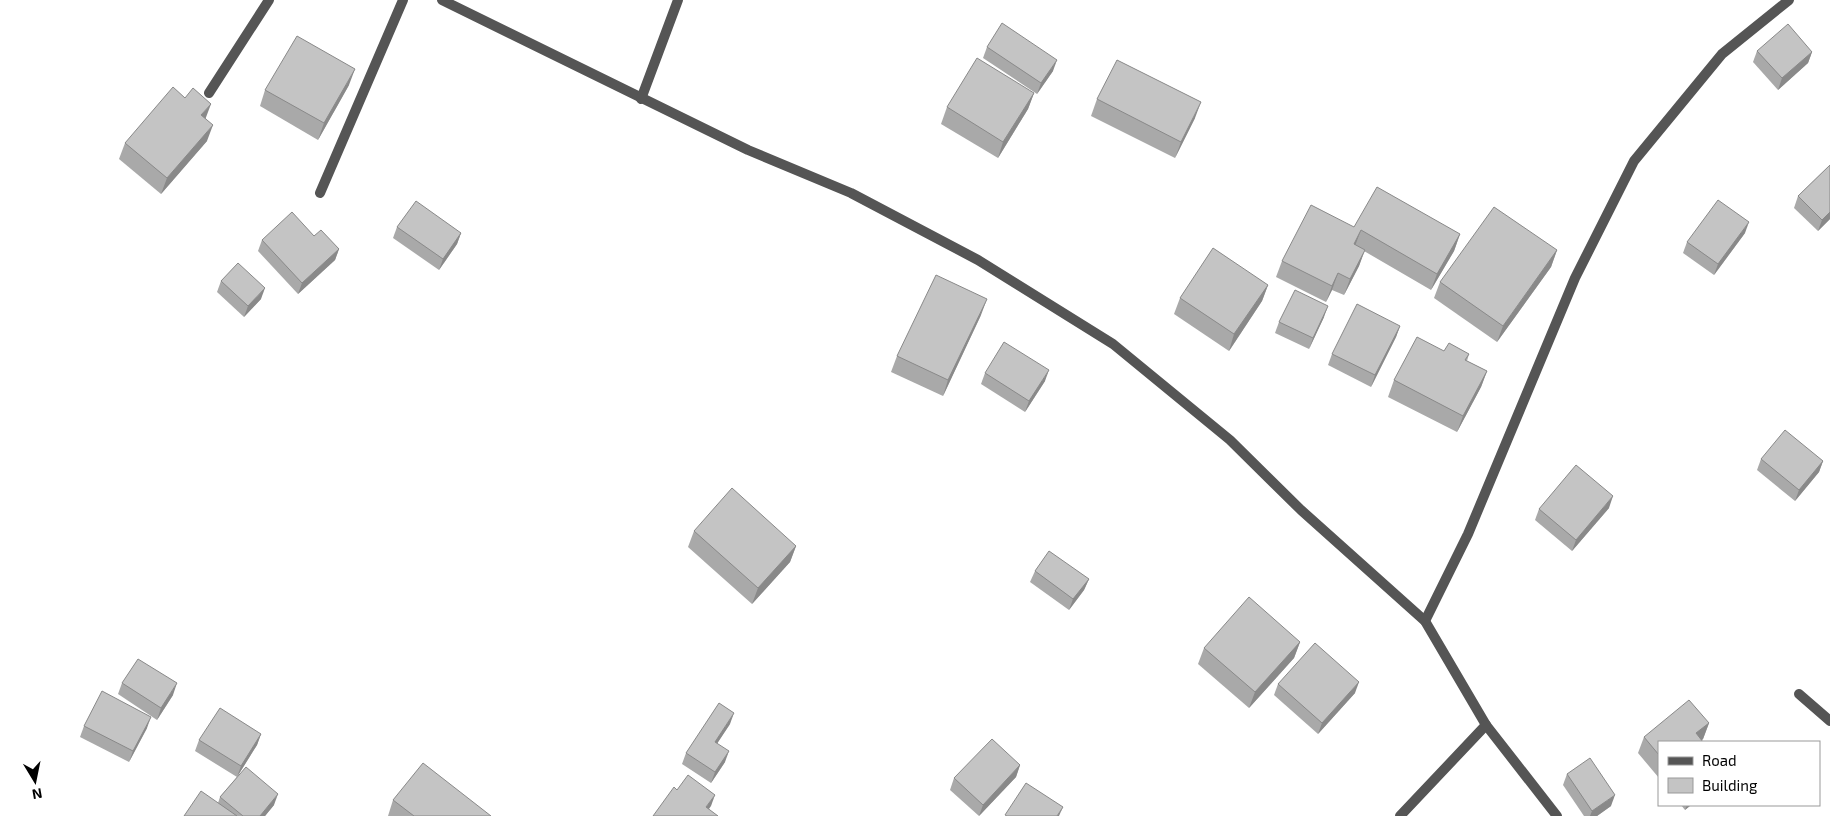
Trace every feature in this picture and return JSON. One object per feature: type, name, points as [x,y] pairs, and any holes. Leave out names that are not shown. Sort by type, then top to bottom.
[{"type":"street","points":[[209,93],[269,0]]},
{"type":"street","points":[[320,193],[403,0]]},
{"type":"street","points":[[442,0],[748,150],[851,192],[978,260],[1113,344],[1230,440],[1301,510],[1425,621],[1486,725],[1556,816]]},
{"type":"street","points":[[641,99],[678,0]]},
{"type":"street","points":[[1425,621],[1468,534],[1575,278],[1634,161],[1722,54],[1790,0]]},
{"type":"street","points":[[1799,694],[1830,721]]},
{"type":"street","points":[[1400,816],[1486,725]]},
{"type":"building","points":[[1002,23],[1057,60],[1041,83],[987,47]]},
{"type":"building","points":[[1788,24],[1812,52],[1782,78],[1757,51]]},
{"type":"building","points":[[297,36],[355,69],[324,123],[265,90]]},
{"type":"building","points":[[977,58],[1034,93],[1003,142],[947,107]]},
{"type":"building","points":[[1117,60],[1201,102],[1181,142],[1097,99]]},
{"type":"building","points":[[173,87],[185,98],[193,88],[211,104],[201,115],[213,125],[167,178],[125,143]]},
{"type":"building","points":[[1830,165],[1830,212],[1822,220],[1798,196]]},
{"type":"building","points":[[1377,187],[1460,234],[1437,274],[1361,230],[1354,244],[1365,250],[1350,279],[1338,273],[1332,286],[1282,261],[1311,205],[1354,227]]},
{"type":"building","points":[[1718,200],[1749,222],[1718,264],[1687,242]]},
{"type":"building","points":[[416,201],[461,233],[443,259],[397,227]]},
{"type":"building","points":[[1494,207],[1557,250],[1503,326],[1440,282]]},
{"type":"building","points":[[292,212],[314,236],[321,230],[339,249],[302,283],[262,240]]},
{"type":"building","points":[[1213,248],[1268,285],[1234,334],[1180,298]]},
{"type":"building","points":[[238,263],[265,288],[248,306],[221,281]]},
{"type":"building","points":[[936,275],[987,299],[948,380],[897,356]]},
{"type":"building","points":[[1295,290],[1328,306],[1313,338],[1279,322]]},
{"type":"building","points":[[1357,304],[1400,326],[1375,375],[1332,354]]},
{"type":"building","points":[[1417,337],[1444,351],[1449,343],[1469,354],[1465,360],[1487,371],[1463,416],[1394,380]]},
{"type":"building","points":[[1004,342],[1049,370],[1029,401],[985,373]]},
{"type":"building","points":[[1785,430],[1823,461],[1799,490],[1761,459]]},
{"type":"building","points":[[1576,465],[1613,496],[1576,540],[1539,509]]},
{"type":"building","points":[[732,488],[796,546],[758,588],[694,531]]},
{"type":"building","points":[[1049,551],[1089,579],[1073,599],[1035,571]]},
{"type":"building","points":[[1249,597],[1300,642],[1255,692],[1204,648]]},
{"type":"building","points":[[1315,643],[1359,682],[1322,723],[1278,684]]},
{"type":"building","points":[[138,659],[177,683],[161,708],[122,683]]},
{"type":"building","points":[[102,691],[151,717],[133,751],[84,726]]},
{"type":"building","points":[[1689,700],[1709,723],[1696,733],[1702,741],[1658,741],[1658,754],[1644,737]]},
{"type":"building","points":[[719,703],[734,713],[715,742],[729,751],[715,772],[686,753]]},
{"type":"building","points":[[220,708],[261,734],[241,766],[199,740]]},
{"type":"building","points":[[992,739],[1020,765],[983,805],[954,778]]},
{"type":"building","points":[[1590,758],[1615,795],[1592,811],[1567,774]]},
{"type":"building","points":[[423,763],[491,816],[414,816],[393,800]]},
{"type":"building","points":[[246,767],[278,794],[260,816],[243,816],[220,797]]},
{"type":"building","points":[[688,775],[715,795],[706,807],[718,816],[653,816],[674,787],[677,790]]},
{"type":"building","points":[[1026,783],[1063,807],[1057,816],[1005,815]]},
{"type":"building","points":[[201,791],[237,816],[184,816]]}]
